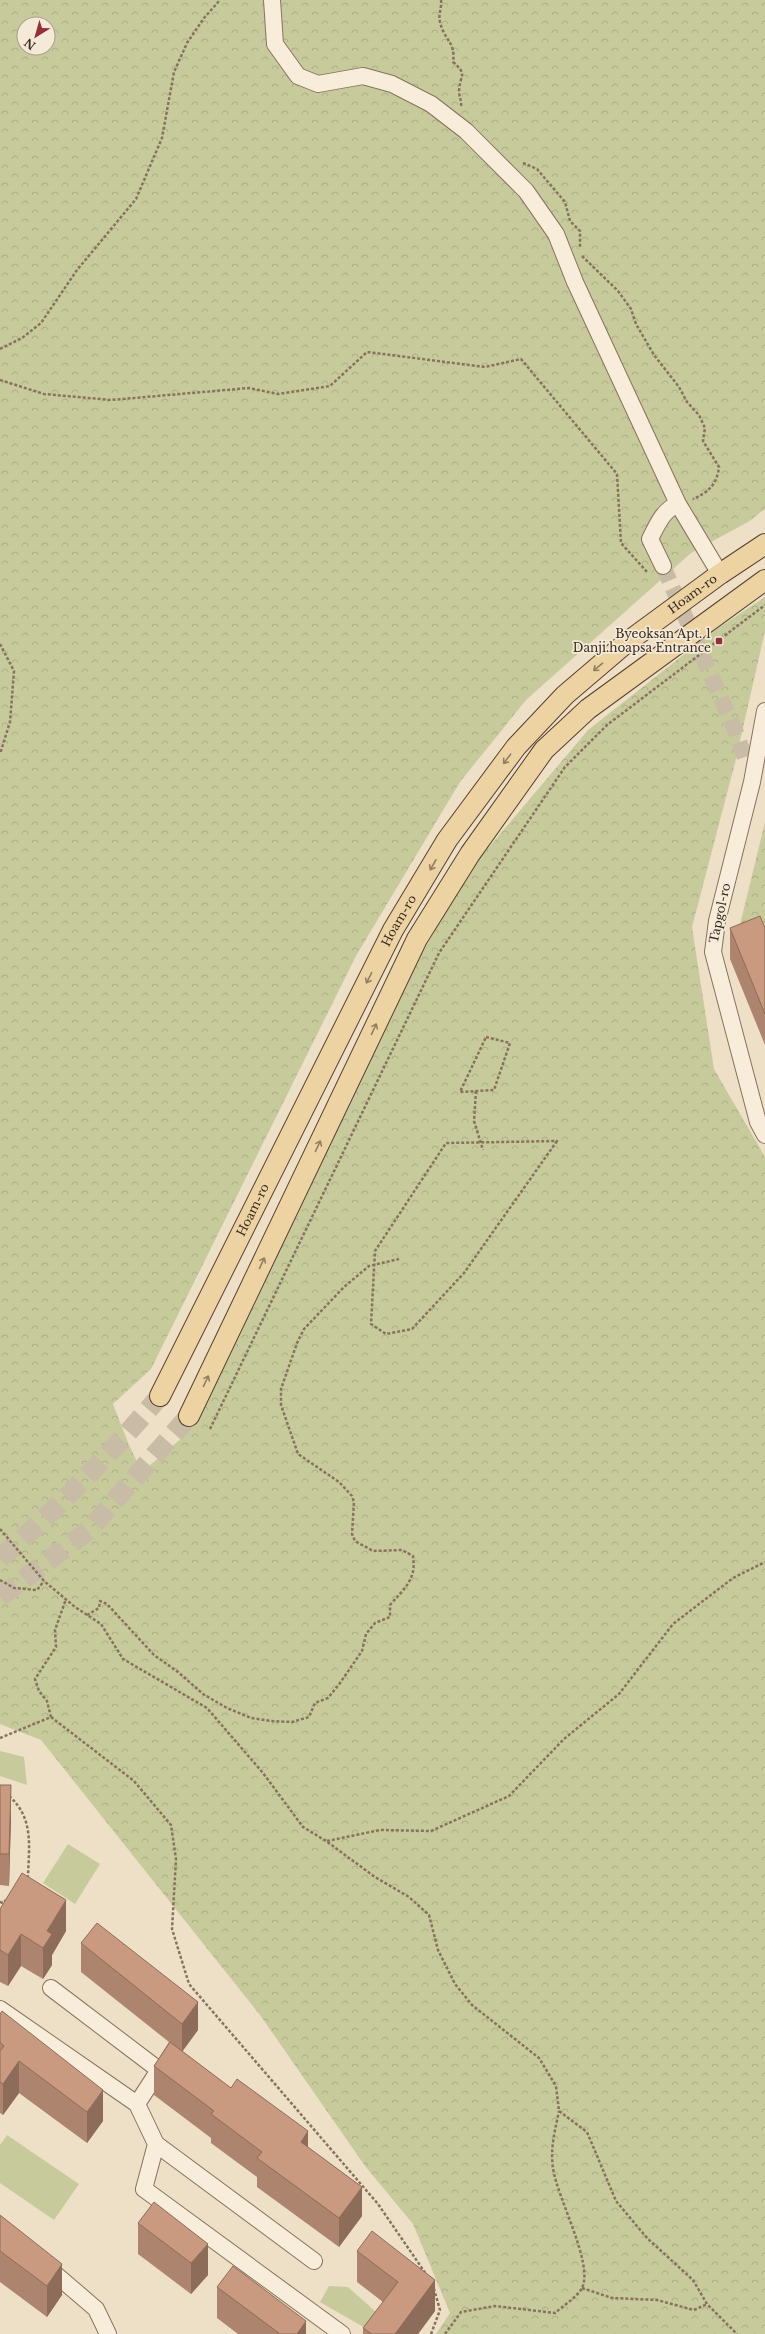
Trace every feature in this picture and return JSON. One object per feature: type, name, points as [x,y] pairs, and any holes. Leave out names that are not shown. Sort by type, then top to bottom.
[{"type":"main road","name":"Hoam-ro","points":[[160,1396],[393,930],[447,840],[516,747],[565,695],[626,643],[720,574],[765,544]]},
{"type":"main road","points":[[190,1416],[417,939],[470,854],[544,750],[588,709],[765,580]]},
{"type":"street","points":[[272,0],[275,44],[298,76],[318,84],[363,76],[392,84],[431,104],[459,126],[526,191],[556,234],[575,282],[678,504],[720,574]]},
{"type":"street","points":[[663,566],[650,539],[663,514],[670,507],[678,504]]},
{"type":"street","name":"Tapgol-ro","points":[[765,711],[752,782],[717,921],[713,952],[758,1122],[765,1134]]},
{"type":"street","points":[[744,758],[752,782]]},
{"type":"street","points":[[50,1988],[159,2070],[137,2104]]},
{"type":"street","points":[[0,2009],[137,2104],[156,2144],[314,2261]]},
{"type":"street","points":[[156,2144],[144,2189],[342,2334]]},
{"type":"street","points":[[37,2258],[96,2309],[108,2334]]},
{"type":"path","points":[[0,349],[22,338],[41,324],[77,270],[136,199],[162,138],[174,72],[187,43],[204,18],[220,0]]},
{"type":"path","points":[[441,0],[440,20],[446,37],[453,44],[455,52],[453,62],[462,69],[463,76],[459,89],[459,99],[462,102],[459,112],[462,124],[459,126]]},
{"type":"path","points":[[519,159],[525,164],[537,169],[564,202],[570,221],[580,231],[580,254],[597,268],[632,308],[636,324],[654,355],[679,387],[687,402],[699,415],[705,428],[703,442],[719,467],[718,480],[705,494],[678,504]]},
{"type":"path","points":[[0,380],[44,394],[112,400],[248,388],[278,394],[330,386],[366,352],[485,367],[521,359],[617,474],[621,543],[650,575]]},
{"type":"path","points":[[210,1429],[439,953],[565,767],[607,725],[765,605]]},
{"type":"path","points":[[0,644],[14,671],[10,722],[0,754]]},
{"type":"path","points":[[486,1037],[510,1043],[494,1090],[476,1091],[460,1092],[486,1037]]},
{"type":"path","points":[[476,1091],[474,1121],[483,1150]]},
{"type":"path","points":[[557,1141],[464,1273],[412,1329],[386,1334],[371,1324],[374,1264],[375,1251],[446,1143],[557,1141]]},
{"type":"path","points":[[87,1615],[99,1608],[100,1601],[107,1604],[154,1655],[178,1672],[203,1694],[251,1718],[292,1722],[309,1717],[315,1703],[328,1698],[362,1651],[366,1634],[375,1623],[390,1617],[390,1605],[411,1582],[415,1567],[413,1556],[402,1550],[373,1550],[355,1541],[352,1534],[354,1502],[352,1496],[339,1482],[298,1454],[287,1417],[281,1405],[280,1389],[297,1343],[304,1329],[344,1287],[374,1264],[399,1259]]},
{"type":"path","points":[[0,1529],[44,1581],[66,1600],[101,1624],[123,1659],[207,1708],[263,1773],[303,1827],[326,1841],[375,1877],[409,1897],[429,1915],[438,1950],[455,1984],[472,2005],[539,2058],[556,2086],[559,2111],[553,2139],[553,2168],[562,2205],[586,2268],[582,2288],[555,2313],[496,2306],[461,2312],[445,2334]]},
{"type":"path","points":[[326,1841],[380,1830],[431,1831],[509,1796],[564,1739],[619,1694],[673,1624],[733,1578],[765,1562]]},
{"type":"path","points":[[0,1580],[14,1588],[37,1590],[44,1581]]},
{"type":"path","points":[[66,1600],[55,1630],[56,1647],[35,1679],[39,1691],[47,1701],[51,1717],[134,1781],[171,1825],[176,1859],[172,1929],[189,1984],[378,2204],[428,2277]]},
{"type":"path","points":[[0,1738],[51,1717]]},
{"type":"path","points":[[5,1792],[19,1805],[30,1832],[28,1876],[23,1881]]},
{"type":"path","points":[[1,1903],[8,1897]]},
{"type":"path","points":[[559,2111],[587,2132],[616,2201],[648,2238],[693,2280],[706,2304],[738,2334]]},
{"type":"path","points":[[431,2334],[440,2310],[432,2283]]},
{"type":"path","points":[[582,2288],[612,2298],[657,2300],[694,2310],[706,2304]]},
{"type":"green space","points":[[0,0],[765,0],[765,509],[748,522],[691,553],[526,700],[460,782],[356,956],[151,1369],[113,1404],[129,1445],[142,1472],[184,1436],[232,1351],[287,1217],[358,1067],[468,872],[588,730],[715,630],[765,597],[765,631],[735,763],[692,927],[714,1069],[765,1157],[765,2334],[436,2334],[450,2313],[413,2224],[365,2166],[260,2015],[41,1740],[0,1724]]},
{"type":"green space","points":[[765,822],[765,927],[737,937]]},
{"type":"green space","points":[[0,1751],[24,1757],[27,1785],[0,1776]]},
{"type":"green space","points":[[68,1844],[100,1864],[75,1904],[43,1883]]},
{"type":"green space","points":[[7,2135],[79,2184],[54,2220],[0,2183],[0,2145]]},
{"type":"green space","points":[[329,2286],[348,2287],[376,2312],[367,2329],[320,2302]]},
{"type":"building","points":[[760,916],[765,928],[765,1014],[730,928]]},
{"type":"building","points":[[0,1785],[11,1785],[9,1854],[0,1854]]},
{"type":"building","points":[[22,1873],[66,1900],[47,1931],[52,1934],[43,1948],[21,1934],[8,1955],[0,1950],[0,1909]]},
{"type":"building","points":[[97,1923],[198,2002],[182,2024],[81,1943]]},
{"type":"building","points":[[2,2011],[103,2090],[87,2112],[19,2061],[3,2084],[0,2082],[0,2051],[4,2046],[0,2042],[0,2014]]},
{"type":"building","points":[[170,2042],[231,2088],[237,2079],[308,2131],[301,2142],[362,2187],[339,2218],[257,2158],[262,2152],[211,2114],[214,2111],[154,2066]]},
{"type":"building","points":[[154,2202],[208,2244],[191,2263],[138,2223]]},
{"type":"building","points":[[0,2215],[62,2264],[47,2286],[0,2251]]},
{"type":"building","points":[[372,2231],[435,2280],[395,2334],[372,2334],[363,2328],[398,2282],[357,2251]]},
{"type":"building","points":[[233,2266],[306,2321],[297,2334],[280,2334],[217,2287]]},
{"type":"tunnel","points":[[663,566],[737,735],[745,758]]},
{"type":"tunnel","points":[[0,1558],[43,1520],[83,1480],[160,1396]]},
{"type":"tunnel","points":[[0,1597],[89,1530],[189,1416]]},
{"type":"place","name":"Byeoksan Apt. 1 Danji.hoapsa Entrance","points":[[719,641]]}]
